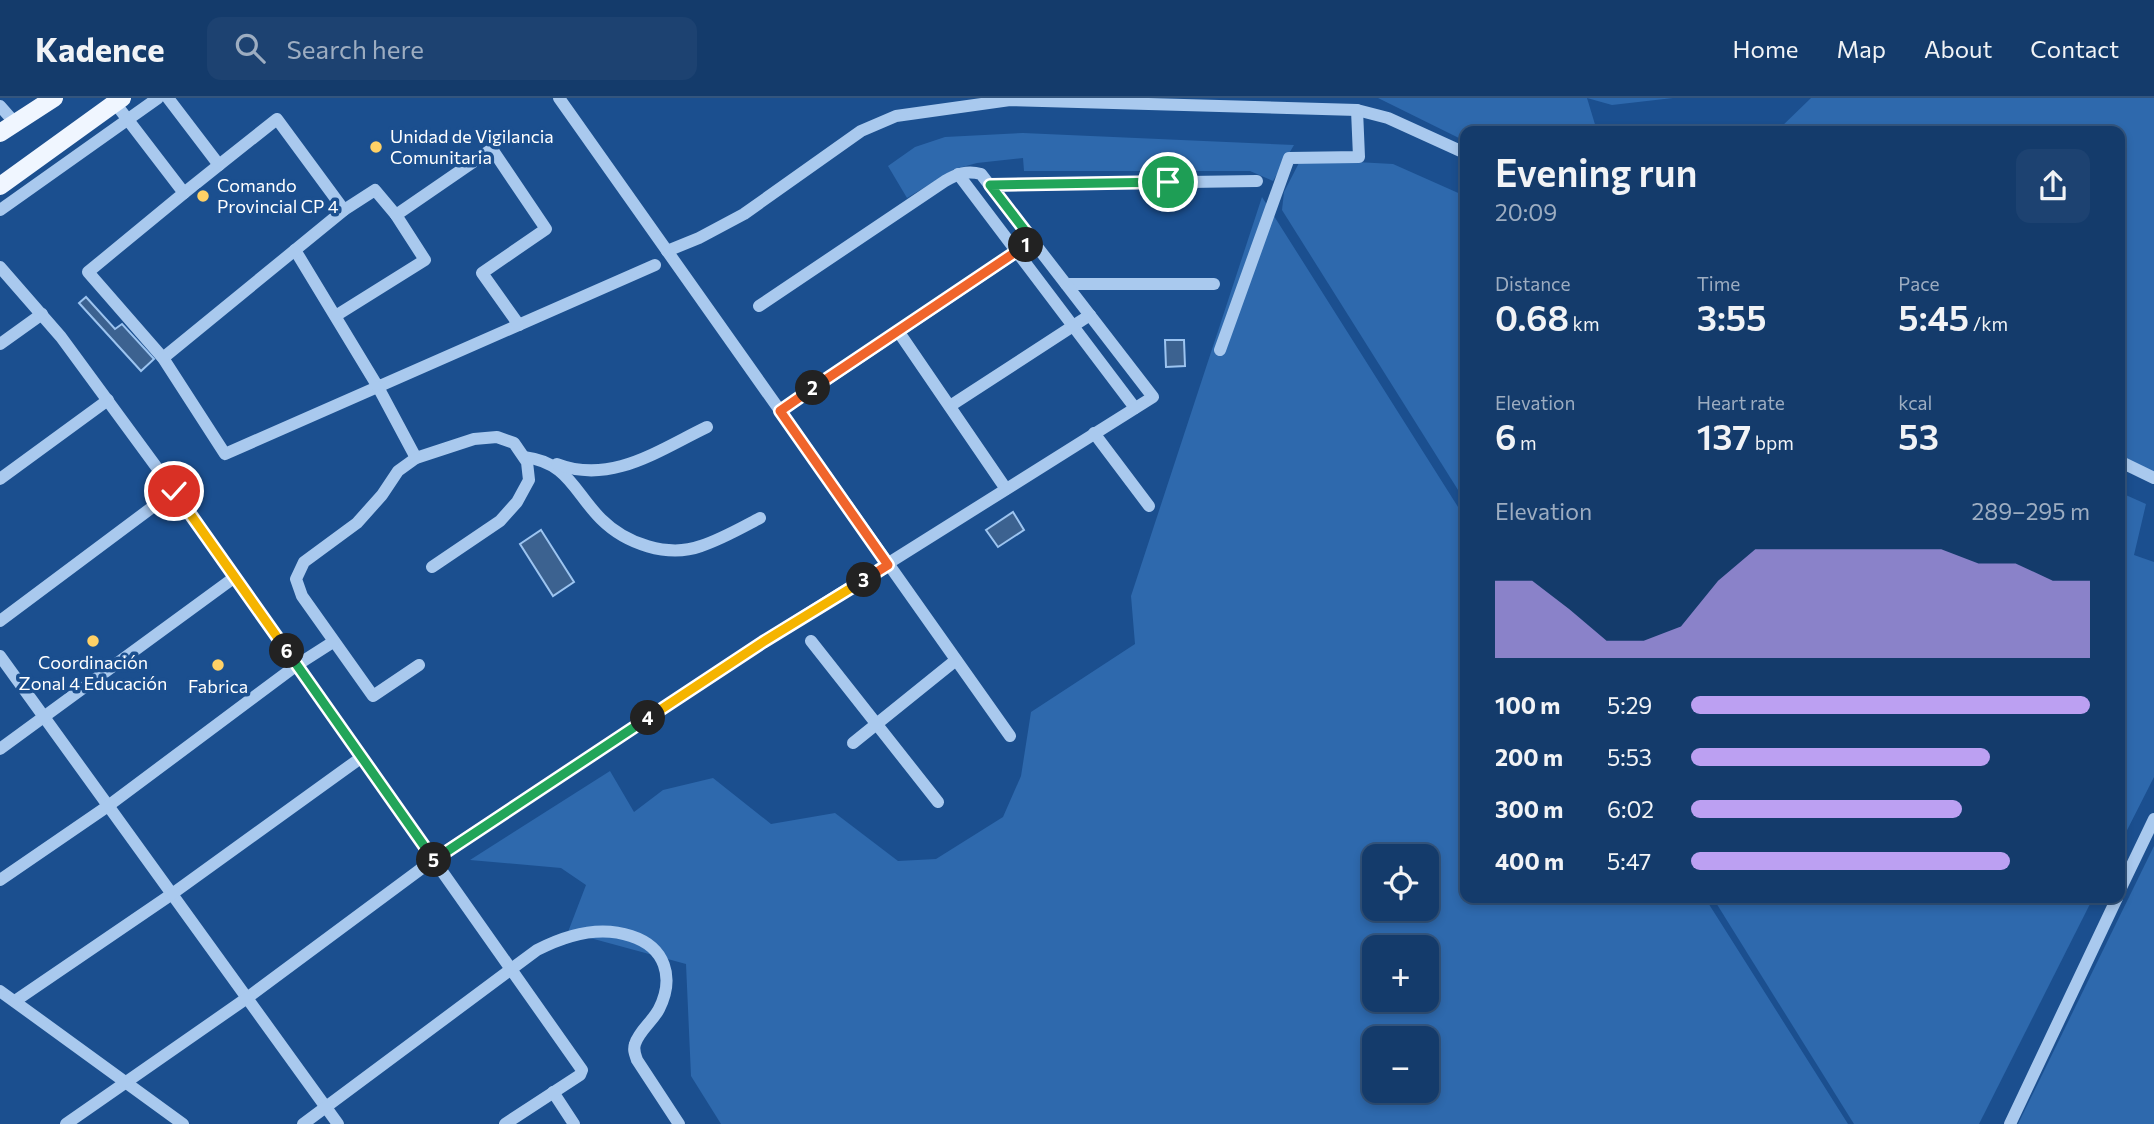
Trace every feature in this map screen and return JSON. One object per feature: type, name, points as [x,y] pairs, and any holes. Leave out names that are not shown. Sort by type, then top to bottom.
[{"type":"main road","points":[[8,128],[54,98]]},
{"type":"main road","points":[[0,186],[118,100]]},
{"type":"street","points":[[0,210],[158,98]]},
{"type":"street","points":[[168,98],[219,165]]},
{"type":"street","points":[[559,98],[1010,736]]},
{"type":"street","points":[[118,100],[184,194]]},
{"type":"street","points":[[669,255],[744,215],[861,131],[896,117],[1010,100],[1357,114],[1388,118],[1460,151]]},
{"type":"street","points":[[0,106],[8,128]]},
{"type":"street","points":[[1220,350],[1289,158],[1359,157],[1357,114]]},
{"type":"street","points":[[344,210],[277,119],[88,272],[163,358],[225,454],[656,265]]},
{"type":"street","points":[[396,215],[492,149],[546,229],[482,273],[519,325]]},
{"type":"street","points":[[66,1124],[247,998],[433,860],[763,642],[1153,397],[990,185],[981,174],[971,171],[958,174],[759,306]]},
{"type":"street","points":[[958,174],[1135,408]]},
{"type":"street","points":[[990,185],[1257,181]]},
{"type":"street","points":[[163,358],[344,210],[375,190],[396,215],[425,260],[337,315]]},
{"type":"street","points":[[780,411],[1033,241]]},
{"type":"street","points":[[295,250],[337,315],[416,458]]},
{"type":"street","points":[[0,267],[42,314],[174,491],[582,1070],[580,1075],[505,1124]]},
{"type":"street","points":[[1066,284],[1214,284]]},
{"type":"street","points":[[0,344],[42,314]]},
{"type":"street","points":[[950,406],[1090,315]]},
{"type":"street","points":[[898,331],[1006,489]]},
{"type":"street","points":[[0,479],[107,400]]},
{"type":"street","points":[[524,457],[543,459],[569,469],[594,472],[617,468],[707,427]]},
{"type":"street","points":[[1094,433],[1149,506]]},
{"type":"street","points":[[419,665],[373,696],[302,596],[296,579],[304,562],[357,523],[382,495],[398,471],[416,458],[474,439],[497,437],[514,443],[527,463],[529,480],[517,502],[500,521],[432,567]]},
{"type":"street","points":[[543,459],[562,472],[579,489],[601,519],[628,539],[652,548],[676,551],[700,547],[760,518]]},
{"type":"street","points":[[2125,464],[2154,478]]},
{"type":"street","points":[[0,621],[174,491]]},
{"type":"street","points":[[0,749],[235,577]]},
{"type":"street","points":[[811,641],[938,803]]},
{"type":"street","points":[[0,880],[108,806],[297,665],[333,642]]},
{"type":"street","points":[[0,656],[338,1124]]},
{"type":"street","points":[[853,743],[956,660]]},
{"type":"street","points":[[183,1124],[5,996],[172,894],[362,757]]},
{"type":"street","points":[[2125,879],[2154,818]]},
{"type":"street","points":[[2010,1124],[2115,903]]},
{"type":"street","points":[[303,1124],[537,950],[560,938],[591,932],[625,934],[644,940],[656,950],[665,964],[667,982],[659,1010],[636,1041],[634,1049],[637,1060],[679,1124]]},
{"type":"street","points":[[553,1092],[574,1124]]},
{"type":"shaded area","points":[[1378,98],[1587,98],[1595,126],[1460,126],[1460,139]]},
{"type":"shaded area","points":[[1587,98],[1673,98],[1612,105]]},
{"type":"shaded area","points":[[1811,98],[2154,98],[2154,481],[2125,467],[2125,126],[1782,126]]},
{"type":"shaded area","points":[[1023,133],[1294,145],[1273,181],[1250,171],[1024,171],[1023,158],[977,163],[955,169],[907,198],[888,166],[915,147],[945,137]]},
{"type":"shaded area","points":[[1301,159],[1393,164],[1460,194],[1460,493],[1282,210],[1284,192]]},
{"type":"shaded area","points":[[1262,197],[1460,510],[1460,903],[1708,903],[1848,1124],[721,1124],[691,1076],[686,964],[568,932],[586,885],[561,868],[470,860],[610,771],[634,812],[663,790],[713,778],[771,824],[835,813],[898,861],[936,859],[1003,817],[1021,776],[1031,712],[1135,644],[1131,596]]},
{"type":"shaded area","points":[[86,297],[115,329],[122,324],[154,359],[141,371],[79,303]]},
{"type":"shaded area","points":[[1165,340],[1184,340],[1185,366],[1166,367]]},
{"type":"shaded area","points":[[2125,495],[2146,504],[2134,555],[2154,562],[2154,777],[2125,834]]},
{"type":"shaded area","points":[[1013,512],[1024,530],[998,547],[986,530]]},
{"type":"shaded area","points":[[541,530],[574,582],[553,596],[520,544]]},
{"type":"shaded area","points":[[2154,846],[2154,1124],[2018,1124]]},
{"type":"shaded area","points":[[1716,903],[2090,903],[1979,1124],[1854,1124]]},
{"type":"place","name":"Unidad de Vigilancia Comunitaria","points":[[376,147]]},
{"type":"place","name":"Comando Provincial CP 4","points":[[203,196]]},
{"type":"place","name":"Coordinación Zonal 4 Educación","points":[[93,641]]},
{"type":"place","name":"Fabrica","points":[[218,665]]},
{"type":"route","points":[[174,491],[433,860],[763,642],[888,565],[780,411],[1033,241],[990,185],[1168,182]]}]
